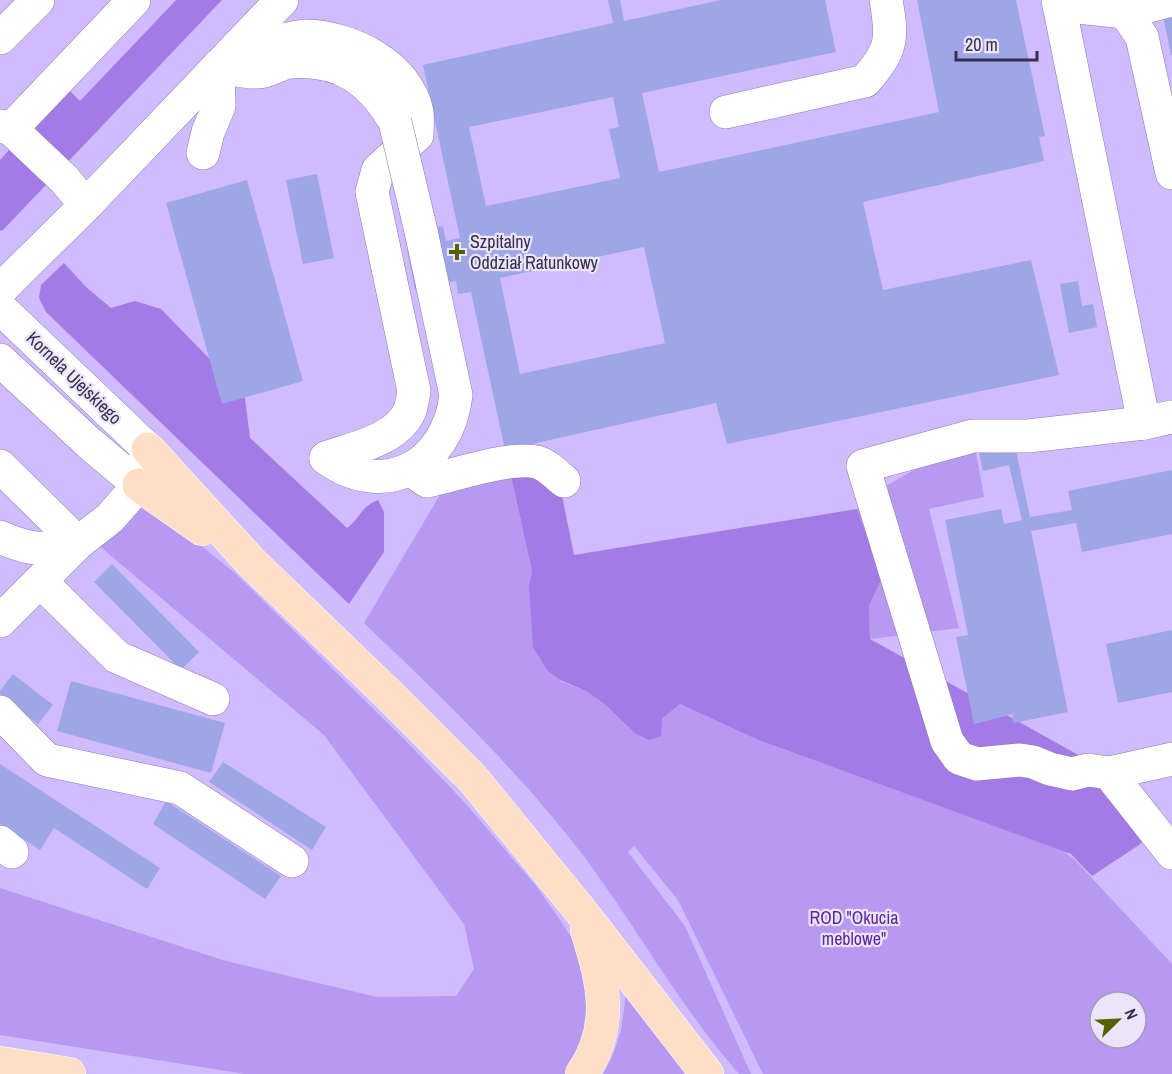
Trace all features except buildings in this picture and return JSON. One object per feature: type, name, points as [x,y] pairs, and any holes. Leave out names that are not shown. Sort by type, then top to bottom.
[{"type":"main road","points":[[148,449],[251,562],[473,779],[583,914],[707,1074]]},
{"type":"main road","points":[[139,484],[251,562]]},
{"type":"main road","points":[[582,1074],[599,1040],[604,1016],[603,989],[583,914]]},
{"type":"main road","points":[[0,1063],[69,1074]]},
{"type":"street","points":[[0,39],[38,0]]},
{"type":"street","points":[[86,205],[64,180],[6,127],[134,0]]},
{"type":"street","points":[[0,290],[86,205],[282,0]]},
{"type":"street","points":[[726,112],[866,81],[879,66],[889,47],[891,29],[886,0]]},
{"type":"street","points":[[1172,0],[1125,12],[1059,2],[1158,420],[1028,436],[973,436],[863,466],[947,741],[959,758],[977,764],[1020,760],[1072,774],[1088,770],[1109,773],[1172,759]]},
{"type":"street","points":[[1125,12],[1142,37],[1172,173]]},
{"type":"street","points":[[227,56],[260,72],[287,62],[310,62],[346,71],[364,82],[382,100],[395,122],[452,371],[456,395],[447,432],[434,450],[410,469],[379,477],[366,476],[337,466],[326,458],[387,434],[399,425],[410,411],[414,391],[372,192],[378,170],[417,135],[417,112],[408,89],[383,63],[349,44],[323,37],[302,36],[227,56]]},
{"type":"street","points":[[203,153],[208,132],[219,106],[227,56]]},
{"type":"street","name":"Kornela Ujejskiego","points":[[0,308],[148,449]]},
{"type":"street","name":"Kornela Ujejskiego","points":[[0,360],[89,443],[139,484]]},
{"type":"street","points":[[0,621],[78,543],[110,518],[139,484],[148,449]]},
{"type":"street","points":[[410,469],[427,481],[495,465],[524,461],[540,463],[564,481]]},
{"type":"street","points":[[0,466],[78,543]]},
{"type":"street","points":[[0,537],[23,547],[49,550],[78,543]]},
{"type":"street","points":[[40,581],[117,657],[213,699]]},
{"type":"street","points":[[0,712],[47,760],[180,788],[292,861]]},
{"type":"street","points":[[1109,773],[1172,853]]},
{"type":"green space","points":[[973,436],[984,497],[929,509],[959,628],[870,639],[869,606],[882,578],[857,509],[865,498]]},
{"type":"green space","name":"ROD \"Okucia meblowe\"","points":[[507,458],[532,571],[530,585],[533,613],[560,681],[586,691],[606,705],[662,719],[680,704],[756,739],[1063,851],[1074,859],[1172,964],[1172,1074],[763,1074],[678,900],[634,846],[628,852],[685,926],[751,1074],[739,1074],[699,1024],[566,833],[483,740],[364,623],[447,483]]},
{"type":"green space","points":[[137,502],[155,508],[236,574],[405,740],[466,804],[536,886],[577,946],[597,998],[571,1074],[245,1074],[0,1035],[0,888],[226,961],[377,997],[456,996],[474,969],[464,924],[324,735],[98,545]]},
{"type":"green space","points":[[626,993],[685,1074],[603,1074],[613,1055],[621,1031]]},
{"type":"shaded area","points":[[176,0],[222,0],[0,231],[0,160],[64,90],[70,91],[80,101]]},
{"type":"shaded area","points":[[64,263],[86,287],[111,308],[135,301],[161,309],[245,398],[250,438],[347,528],[367,506],[378,500],[384,512],[384,552],[349,604],[46,312],[39,298],[41,285]]},
{"type":"shaded area","points":[[553,451],[574,555],[857,509],[882,578],[869,606],[870,639],[1091,762],[1149,834],[1139,845],[1092,876],[1071,854],[756,739],[680,704],[662,719],[661,736],[649,740],[636,734],[606,705],[586,691],[560,680],[547,670],[533,647],[529,586],[532,571],[507,458]]},
{"type":"place","name":"Szpitalny Oddział Ratunkowy","points":[[457,252]]}]
